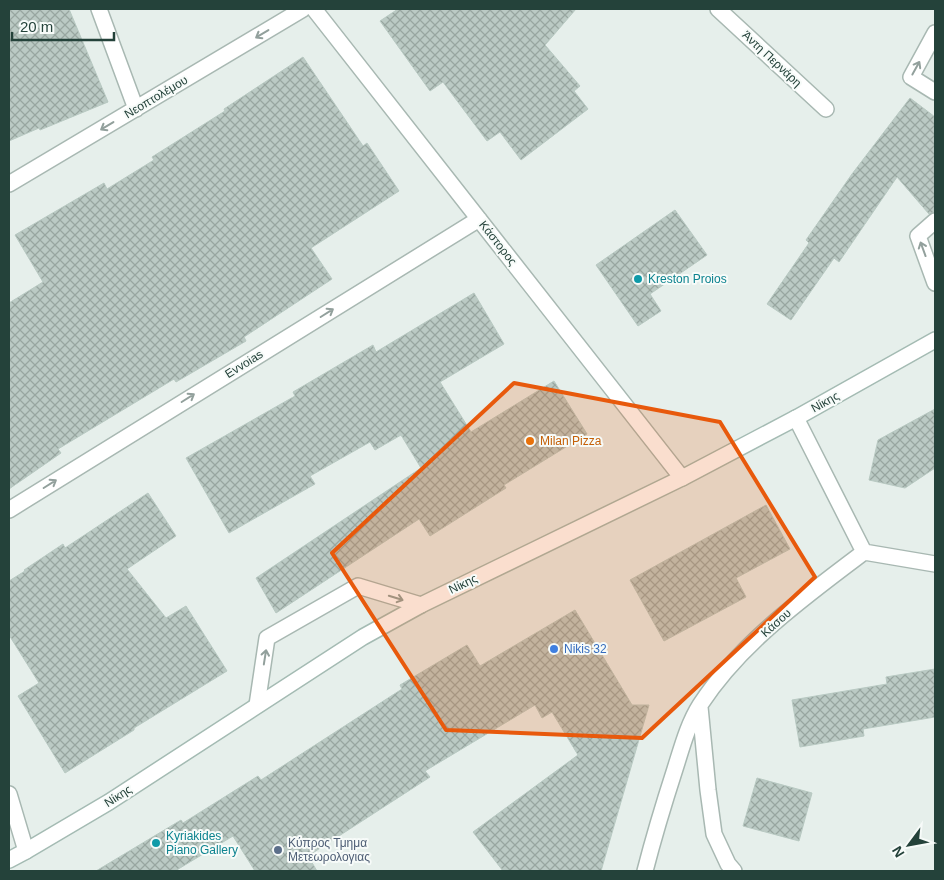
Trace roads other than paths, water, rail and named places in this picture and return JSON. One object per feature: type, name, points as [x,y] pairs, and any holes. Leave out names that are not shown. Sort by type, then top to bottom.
[{"type":"street","points":[[99,9],[136,109]]},
{"type":"street","name":"Νεοπτολέμου","points":[[9,184],[303,9]]},
{"type":"street","name":"Κάστορος","points":[[314,9],[682,478]]},
{"type":"street","name":"Άντη Περνάρη","points":[[718,9],[826,109]]},
{"type":"street","points":[[935,33],[911,77],[935,92]]},
{"type":"street","name":"Evvoias","points":[[9,510],[479,219]]},
{"type":"street","points":[[935,221],[918,236],[935,283]]},
{"type":"street","name":"Νίκης","points":[[9,860],[26,852],[109,802],[363,637],[421,605],[682,478],[796,418],[935,340]]},
{"type":"street","points":[[796,418],[864,552],[935,564]]},
{"type":"street","name":"Κάσου","points":[[645,871],[655,830],[686,734],[700,706],[728,668],[753,643],[788,611],[864,552]]},
{"type":"street","points":[[257,705],[267,638],[358,586],[421,605]]},
{"type":"street","points":[[700,706],[714,834],[728,864],[734,871]]},
{"type":"street","points":[[9,794],[26,852]]},
{"type":"place","name":"Kreston Proios","points":[[638,279]]},
{"type":"place","name":"Milan Pizza","points":[[530,441]]},
{"type":"place","name":"Nikis 32","points":[[554,649]]},
{"type":"place","name":"Kyriakides Piano Gallery","points":[[156,843]]},
{"type":"place","name":"Κύπρος Τμημα Μετεωρολογιας","points":[[278,850]]}]
